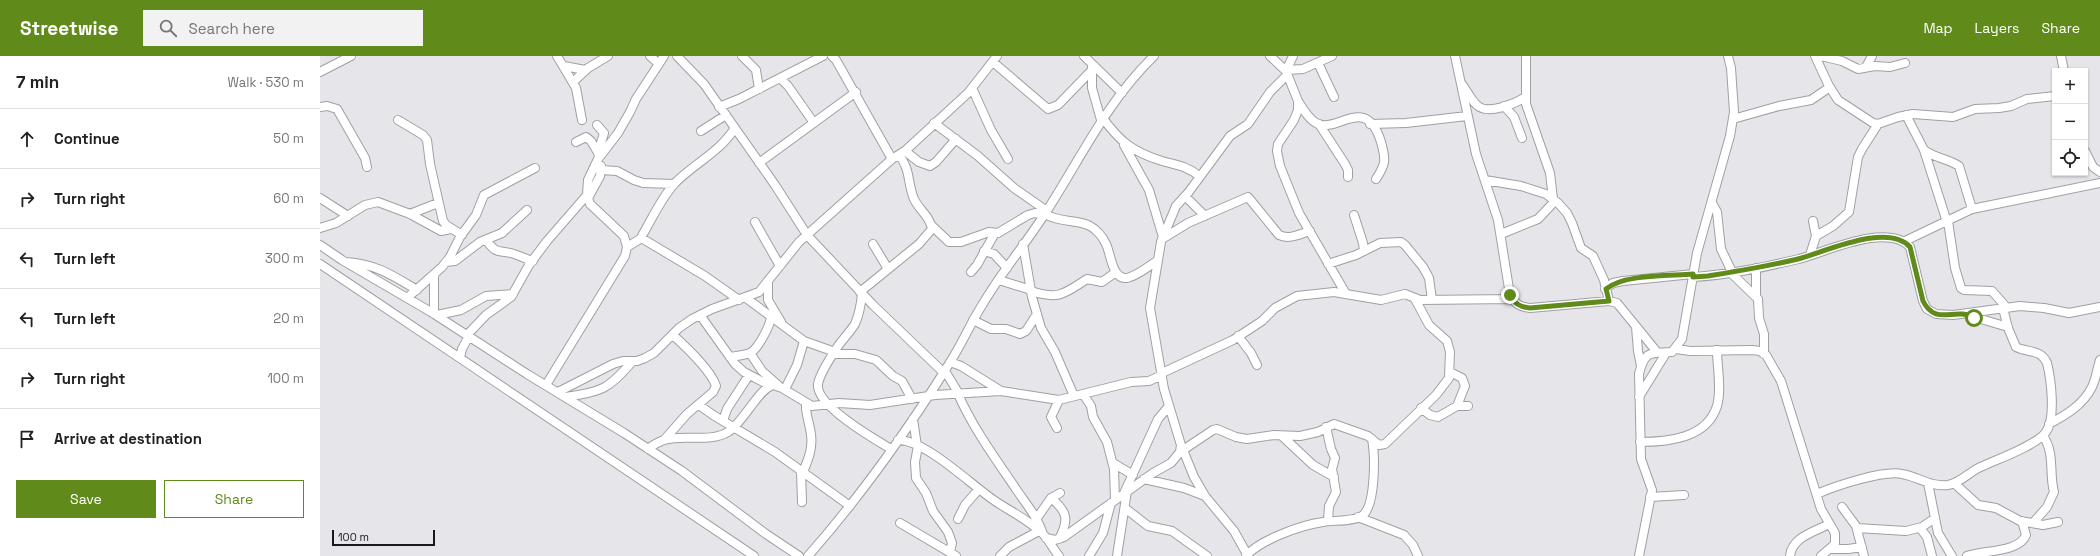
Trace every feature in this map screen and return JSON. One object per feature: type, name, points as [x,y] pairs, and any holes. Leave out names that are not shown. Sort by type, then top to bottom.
[{"type":"street","points":[[321,70],[351,56]]},
{"type":"street","points":[[557,56],[573,82],[579,97],[582,120]]},
{"type":"street","points":[[573,82],[586,70],[608,56]]},
{"type":"street","points":[[650,56],[660,64]]},
{"type":"street","points":[[546,385],[625,256],[627,247],[624,236],[590,204],[588,196],[591,171],[600,155],[618,132],[636,99],[664,56]]},
{"type":"street","points":[[677,56],[694,72],[735,128],[807,235],[861,293],[944,371],[985,443],[1037,518],[1043,534],[1058,556]]},
{"type":"street","points":[[742,56],[756,70],[759,89]]},
{"type":"street","points":[[719,106],[759,89],[821,56]]},
{"type":"street","points":[[832,56],[908,170],[910,185],[915,200],[929,219],[932,226],[945,239],[954,243],[989,232],[995,233]]},
{"type":"street","points":[[1084,56],[1091,68],[1122,93]]},
{"type":"street","points":[[808,556],[850,506],[913,420],[950,362],[973,320],[1045,213],[1102,119],[1132,78],[1154,56]]},
{"type":"street","points":[[1270,56],[1286,72],[1298,101],[1310,119],[1319,124],[1345,164],[1348,170],[1348,177]]},
{"type":"street","points":[[1293,56],[1286,72],[1248,124],[1230,136],[1171,213],[1162,238],[1150,308],[1162,374],[1169,406],[1180,438],[1182,451],[1194,477],[1205,496],[1234,531],[1247,555],[1260,544],[1281,535],[1328,521],[1358,517],[1365,512],[1369,504],[1372,486],[1374,451],[1372,439]]},
{"type":"street","points":[[1286,72],[1303,69],[1332,56]]},
{"type":"street","points":[[1455,56],[1467,116],[1498,220],[1510,295],[1512,299],[1520,306],[1530,308],[1609,301],[1621,306],[1657,352]]},
{"type":"street","points":[[1501,234],[1538,219],[1554,200],[1550,173],[1526,104],[1526,56]]},
{"type":"street","points":[[1676,349],[1682,339],[1693,276],[1733,119],[1731,68],[1728,56]]},
{"type":"street","points":[[1815,56],[1838,100],[1873,123],[1878,124],[1906,115],[1934,114],[1953,117],[1971,110],[2011,106],[2028,98],[2052,96]]},
{"type":"street","points":[[1821,56],[1842,60],[1858,69],[1866,67],[1890,67],[1905,63]]},
{"type":"street","points":[[1866,67],[1872,56]]},
{"type":"street","points":[[2061,56],[2063,68]]},
{"type":"street","points":[[558,392],[613,364],[623,361],[632,362],[654,354],[679,328],[700,315],[759,292],[799,242],[899,155],[972,88],[995,59],[1048,109],[1058,105],[1091,68]]},
{"type":"street","points":[[1322,60],[1334,97]]},
{"type":"street","points":[[564,66],[586,70]]},
{"type":"street","points":[[1091,68],[1092,88],[1102,119],[1123,142],[1134,150],[1162,161],[1182,166],[1199,176]]},
{"type":"street","points":[[780,78],[788,86],[814,123]]},
{"type":"street","points":[[1460,81],[1480,108],[1493,109],[1526,97]]},
{"type":"street","points":[[1733,119],[1779,106],[1811,100],[1830,87]]},
{"type":"street","points":[[972,88],[990,130],[1008,159]]},
{"type":"street","points":[[759,163],[856,92]]},
{"type":"street","points":[[1298,101],[1298,110],[1294,120],[1280,137],[1277,151],[1287,186],[1328,264],[1346,294]]},
{"type":"street","points":[[320,107],[327,106],[337,109],[365,158],[367,167]]},
{"type":"street","points":[[1504,106],[1514,117],[1522,138]]},
{"type":"street","points":[[1817,494],[1887,473],[1903,474],[1928,483],[1940,485],[1954,483],[1975,469],[2012,453],[2043,436],[2049,424],[2051,392],[2045,357],[2040,354],[2016,347],[2008,327],[2005,308],[1992,291],[1964,290],[1961,288],[1955,268],[1947,222],[1924,150],[1906,115]]},
{"type":"street","points":[[701,131],[726,116]]},
{"type":"street","points":[[1370,124],[1406,124],[1467,116]]},
{"type":"street","points":[[1319,124],[1328,124],[1350,117],[1363,118],[1370,124],[1378,133],[1385,159],[1384,166],[1376,179]]},
{"type":"street","points":[[398,120],[423,135],[427,140],[438,203],[443,221],[451,229],[462,235]]},
{"type":"street","points":[[934,123],[956,139],[1045,213],[1056,219],[1083,224],[1094,229],[1106,244],[1118,276],[1126,278],[1140,272],[1157,261]]},
{"type":"street","points":[[1816,236],[1833,226],[1848,212],[1858,157],[1878,124]]},
{"type":"street","points":[[597,125],[604,131],[618,132]]},
{"type":"street","points":[[627,247],[640,238],[664,197],[674,184],[717,150],[735,128]]},
{"type":"street","points":[[460,358],[468,336],[486,315],[513,294],[532,261],[547,240],[588,196],[600,176],[600,155],[604,131]]},
{"type":"street","points":[[576,142],[586,137],[590,139],[600,155]]},
{"type":"street","points":[[899,155],[930,166],[936,162],[956,139]]},
{"type":"street","points":[[1123,142],[1149,190],[1162,238]]},
{"type":"street","points":[[1924,150],[1936,157],[1959,166],[1972,209]]},
{"type":"street","points":[[2088,157],[2093,167],[2100,172]]},
{"type":"street","points":[[407,298],[434,275],[446,262],[476,215],[484,195],[535,168]]},
{"type":"street","points":[[601,170],[617,171],[643,183],[674,184]]},
{"type":"street","points":[[1485,180],[1521,186],[1546,194],[1554,200],[1567,213],[1577,233],[1581,248],[1593,256],[1604,280],[1609,301]]},
{"type":"street","points":[[1606,289],[1613,283],[1622,281],[1693,276],[1756,268],[1863,240],[1890,238],[1904,241],[1972,209],[2036,194],[2100,183]]},
{"type":"street","points":[[1185,196],[1205,216]]},
{"type":"street","points":[[1162,238],[1182,226],[1248,197],[1279,236],[1284,238],[1292,237],[1310,231]]},
{"type":"street","points":[[320,198],[348,216]]},
{"type":"street","points":[[320,228],[348,216],[365,205],[378,202],[410,214],[441,231],[451,229]]},
{"type":"street","points":[[410,214],[438,203]]},
{"type":"street","points":[[1712,203],[1717,212],[1721,250],[1731,272],[1756,295],[1759,301],[1759,318],[1764,334],[1764,354]]},
{"type":"street","points":[[446,262],[455,261],[471,248],[502,233],[527,210]]},
{"type":"street","points":[[971,272],[977,265],[995,233],[1028,215],[1045,213]]},
{"type":"street","points":[[1354,215],[1364,251]]},
{"type":"street","points":[[1810,255],[1816,236],[1813,221]]},
{"type":"street","points":[[755,222],[780,266]]},
{"type":"street","points":[[891,449],[873,438],[829,405],[820,394],[818,382],[834,353],[855,324],[861,293],[888,269],[925,240],[932,229],[932,226]]},
{"type":"street","points":[[624,236],[643,239],[771,317],[804,341],[834,353],[855,354],[876,360],[893,376],[902,381],[912,399]]},
{"type":"street","points":[[486,240],[492,248],[498,252],[513,254],[532,261]]},
{"type":"street","points":[[1328,264],[1339,262],[1380,243],[1390,241],[1406,244],[1424,267],[1429,278],[1432,300]]},
{"type":"street","points":[[1904,241],[1912,254],[1923,301],[1927,309],[1936,314],[1967,313],[2033,306],[2069,313],[2100,307]]},
{"type":"street","points":[[873,244],[888,269]]},
{"type":"street","points":[[1023,244],[1031,291],[1043,335],[1053,349],[1074,396]]},
{"type":"street","points":[[320,245],[435,315],[648,449],[799,556]]},
{"type":"street","points":[[984,251],[994,254],[1007,268]]},
{"type":"street","points":[[346,262],[365,263],[417,290]]},
{"type":"street","points":[[320,264],[754,556]]},
{"type":"street","points":[[1756,268],[1756,295]]},
{"type":"street","points":[[999,280],[1048,296],[1059,296],[1087,279],[1102,282],[1116,272]]},
{"type":"street","points":[[434,275],[435,315]]},
{"type":"street","points":[[768,282],[768,300],[783,325]]},
{"type":"street","points":[[750,353],[762,371],[782,388],[812,406],[839,403],[870,405],[928,397],[1001,391],[1059,400],[1131,382],[1149,381],[1238,336],[1262,321],[1275,308],[1297,296],[1334,292],[1381,300],[1409,294],[1416,299],[1429,325],[1447,341],[1450,352],[1449,378],[1436,395],[1385,444],[1380,445],[1372,439],[1334,424],[1318,432],[1300,436],[1247,439],[1236,437],[1217,429],[1213,430],[1182,451],[1171,463],[1059,539]]},
{"type":"street","points":[[435,315],[461,310],[486,296],[513,294]]},
{"type":"street","points":[[1416,299],[1512,299]]},
{"type":"street","points":[[1967,313],[1974,318],[2008,327]]},
{"type":"street","points":[[973,320],[992,329],[1006,329],[1020,334],[1026,331],[1037,314]]},
{"type":"street","points":[[700,315],[730,357],[744,372],[769,385],[782,388]]},
{"type":"street","points":[[730,357],[750,353],[769,329],[771,317]]},
{"type":"street","points":[[1636,327],[1641,366],[1639,398],[1641,459],[1652,490],[1639,556]]},
{"type":"street","points":[[648,449],[664,440],[687,414],[713,392],[716,386],[714,380],[673,335]]},
{"type":"street","points":[[1238,336],[1251,353],[1257,366]]},
{"type":"street","points":[[782,388],[797,365],[804,341]]},
{"type":"street","points":[[1641,366],[1647,355],[1676,349],[1690,351],[1752,350],[1764,354],[1772,363],[1781,381],[1817,494],[1835,536],[1835,544],[1821,556]]},
{"type":"street","points":[[1640,442],[1682,438],[1706,425],[1717,405],[1717,350]]},
{"type":"street","points":[[1639,398],[1666,352]]},
{"type":"street","points":[[2049,424],[2074,409],[2085,398],[2092,387],[2100,360]]},
{"type":"street","points":[[566,397],[597,392],[612,383],[632,362]]},
{"type":"street","points":[[950,362],[961,366],[1001,391]]},
{"type":"street","points":[[1450,372],[1462,378],[1465,386],[1457,406]]},
{"type":"street","points":[[723,421],[727,409],[749,375]]},
{"type":"street","points":[[664,440],[710,438],[726,433],[734,427],[769,385]]},
{"type":"street","points":[[1082,394],[1091,406],[1093,417],[1107,442],[1113,463],[1113,501],[1103,533],[1089,556]]},
{"type":"street","points":[[1057,428],[1052,422],[1051,418],[1059,400]]},
{"type":"street","points":[[802,502],[802,472],[810,453],[812,436],[806,410],[806,403]]},
{"type":"street","points":[[699,405],[775,452],[850,506]]},
{"type":"street","points":[[1117,556],[1126,493],[1158,419],[1169,406]]},
{"type":"street","points":[[1421,408],[1430,415],[1438,417],[1457,406],[1468,406]]},
{"type":"street","points":[[913,420],[918,446],[915,462],[916,478],[926,493],[933,511],[948,532],[952,543],[953,554]]},
{"type":"street","points":[[1326,427],[1331,449],[1335,458],[1332,469],[1336,492],[1329,506],[1328,521]]},
{"type":"street","points":[[1282,436],[1313,465],[1334,477]]},
{"type":"street","points":[[2033,523],[2047,507],[2054,492],[2051,482],[2051,454],[2047,442],[2043,436]]},
{"type":"street","points":[[898,440],[927,450],[995,502],[1021,515],[1043,534],[1059,539]]},
{"type":"street","points":[[1113,463],[1133,476],[1144,480],[1184,488],[1205,496]]},
{"type":"street","points":[[1928,483],[1935,518],[1941,538],[1952,556]]},
{"type":"street","points":[[1954,483],[1978,505],[1996,508],[2022,521],[2043,525],[2058,522]]},
{"type":"street","points":[[958,519],[965,505],[979,490]]},
{"type":"street","points":[[1037,518],[1051,498],[1060,492]]},
{"type":"street","points":[[1650,497],[1684,495]]},
{"type":"street","points":[[1051,498],[1062,507],[1065,513],[1065,526],[1059,539]]},
{"type":"street","points":[[1842,507],[1857,528],[1864,556]]},
{"type":"street","points":[[1125,508],[1148,526],[1172,531],[1207,556]]},
{"type":"street","points":[[1358,517],[1404,535],[1413,545],[1418,556]]},
{"type":"street","points":[[1857,528],[1906,531],[1920,528],[1935,518]]},
{"type":"street","points":[[1967,556],[1992,550],[2003,551],[2023,540],[2026,535],[2022,521]]},
{"type":"street","points":[[900,524],[953,554]]},
{"type":"street","points":[[1790,556],[1790,550],[1798,540],[1829,524]]},
{"type":"street","points":[[1920,528],[1930,542],[1932,556]]},
{"type":"street","points":[[1831,548],[1848,549],[1861,544],[1872,529]]},
{"type":"street","points":[[1000,556],[1009,547],[1043,534]]},
{"type":"street","points":[[1930,542],[1941,538]]},
{"type":"route","points":[[1510,295],[1514,302],[1520,306],[1530,308],[1566,303],[1609,301],[1606,289],[1613,283],[1650,277],[1693,274],[1693,277],[1731,273],[1800,258],[1833,247],[1863,240],[1890,238],[1904,241],[1910,247],[1923,301],[1927,309],[1936,314],[1953,315],[1967,313],[1974,318]]}]
